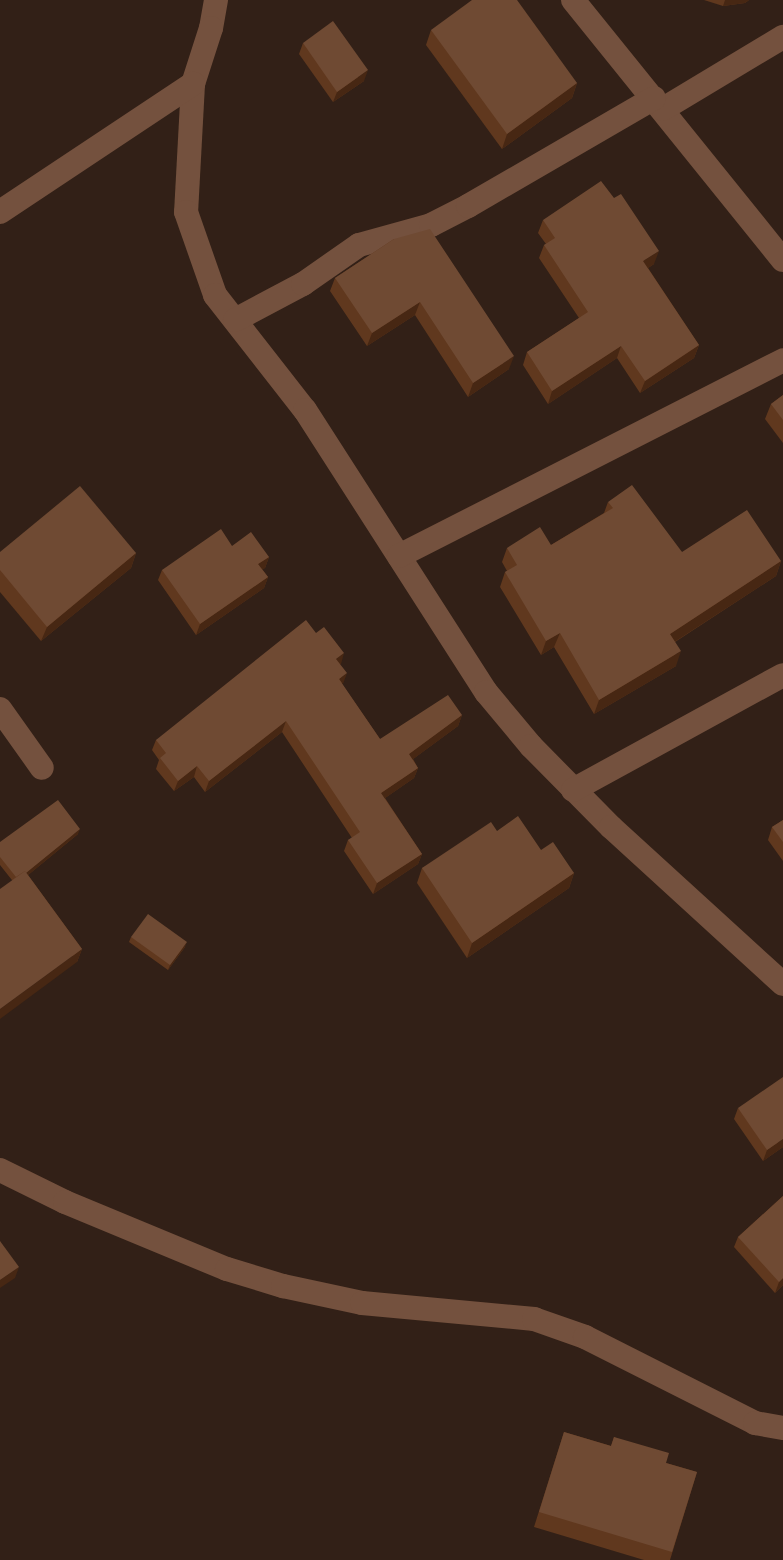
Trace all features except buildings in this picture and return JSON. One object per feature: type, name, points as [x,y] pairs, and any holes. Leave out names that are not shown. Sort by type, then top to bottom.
[{"type":"street","points":[[216,0],[211,28],[193,84],[186,212],[215,295],[305,410],[486,692],[573,790],[783,984]]},
{"type":"street","points":[[573,0],[783,260]]},
{"type":"street","points":[[235,320],[303,284],[359,245],[431,225],[783,37]]},
{"type":"street","points":[[0,212],[193,84]]},
{"type":"street","points":[[399,556],[783,360]]},
{"type":"street","points":[[573,790],[783,675]]},
{"type":"street","points":[[0,709],[42,768]]},
{"type":"street","points":[[0,1170],[65,1202],[227,1269],[283,1286],[362,1303],[534,1319],[585,1337],[755,1423],[783,1428]]}]
